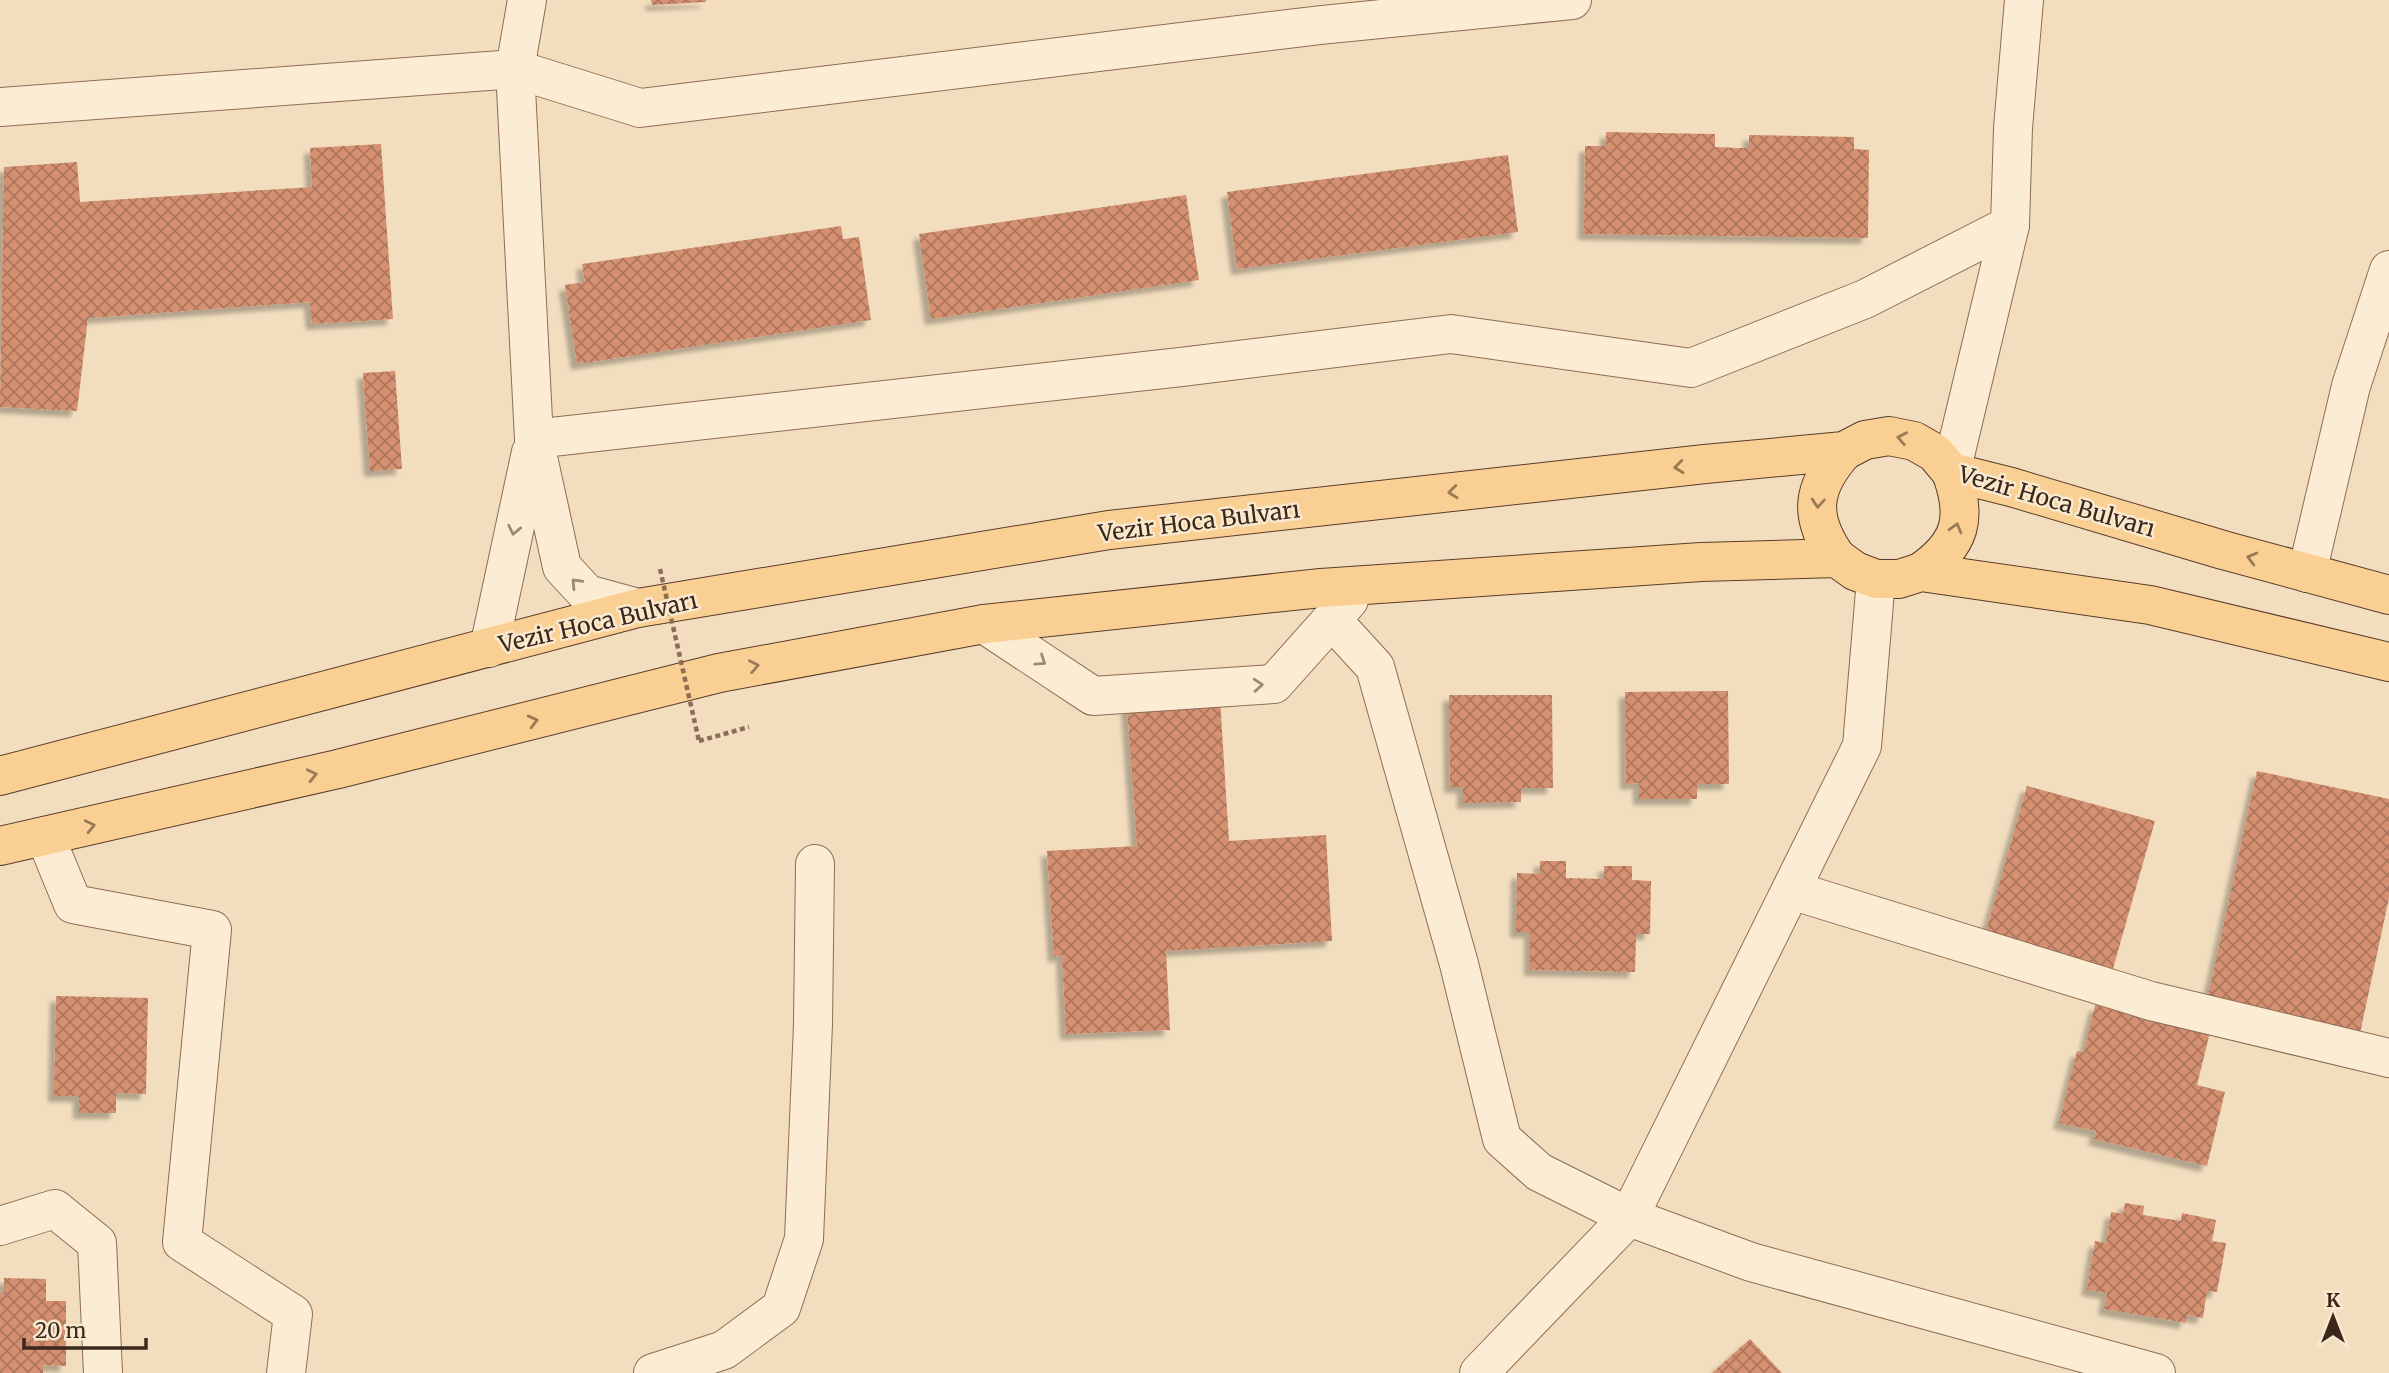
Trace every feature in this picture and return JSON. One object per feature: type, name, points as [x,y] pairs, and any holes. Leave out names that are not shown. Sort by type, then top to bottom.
[{"type":"main road","name":"Vezir Hoca Bulvarı","points":[[0,776],[638,608],[1109,530],[1705,464],[1844,452],[1865,440],[1889,436],[1914,441],[1935,453],[1951,472],[2389,595]]},
{"type":"main road","points":[[1844,452],[1828,470],[1818,493],[1817,517],[1824,539],[1837,558],[1855,571],[1876,579],[1899,579],[1921,572],[1939,559],[1953,541],[1960,520],[1959,494],[1951,472]]},
{"type":"main road","points":[[0,846],[338,769],[719,673],[984,624],[1321,588],[1701,562],[1837,558]]},
{"type":"main road","points":[[1921,572],[2150,605],[2389,662]]},
{"type":"street","points":[[527,0],[514,69],[534,439],[562,567],[587,594],[638,608]]},
{"type":"street","points":[[0,107],[514,69],[640,108],[1321,24],[1572,0]]},
{"type":"street","points":[[1951,472],[2010,225],[2013,128],[2024,0]]},
{"type":"street","points":[[534,439],[1451,334],[1691,368],[1866,299],[2010,225]]},
{"type":"street","points":[[2306,573],[2351,386],[2389,270]]},
{"type":"street","points":[[489,648],[534,439]]},
{"type":"street","points":[[1479,1373],[1629,1217],[1862,746],[1876,579]]},
{"type":"street","points":[[984,624],[1093,696],[1274,684],[1362,586]]},
{"type":"street","points":[[1332,620],[1374,667],[1459,964],[1502,1139],[1539,1172],[1629,1217],[1751,1262],[2156,1373]]},
{"type":"street","points":[[45,836],[74,904],[212,930],[182,1242],[293,1314],[286,1373]]},
{"type":"street","points":[[653,1373],[724,1350],[781,1308],[804,1239],[813,1024],[815,864]]},
{"type":"street","points":[[1791,890],[2151,1001],[2389,1058]]},
{"type":"street","points":[[0,1226],[55,1209],[97,1243],[103,1373]]},
{"type":"path","points":[[660,569],[699,741],[749,727]]},
{"type":"building","points":[[651,0],[706,0],[706,2],[652,5]]},
{"type":"building","points":[[1606,132],[1715,134],[1715,147],[1739,148],[1749,148],[1749,135],[1854,137],[1854,149],[1869,150],[1868,238],[1584,234],[1585,146],[1606,146]]},
{"type":"building","points":[[381,144],[393,319],[312,324],[310,302],[88,318],[77,411],[0,407],[4,167],[77,162],[80,202],[312,187],[310,148]]},
{"type":"building","points":[[1508,155],[1518,232],[1237,269],[1227,192]]},
{"type":"building","points":[[1186,195],[1199,280],[931,319],[919,234]]},
{"type":"building","points":[[841,226],[843,239],[859,237],[871,320],[577,364],[565,285],[585,282],[582,264]]},
{"type":"building","points":[[395,371],[402,469],[370,471],[363,373]]},
{"type":"building","points":[[1728,691],[1729,784],[1697,784],[1697,799],[1639,799],[1639,783],[1626,784],[1625,692]]},
{"type":"building","points":[[1449,695],[1552,695],[1553,788],[1521,788],[1521,802],[1463,803],[1463,787],[1450,787]]},
{"type":"building","points":[[1220,699],[1229,841],[1326,835],[1332,941],[1166,951],[1170,1030],[1066,1034],[1062,955],[1054,957],[1047,851],[1137,846],[1127,705]]},
{"type":"building","points":[[2257,771],[2389,799],[2389,898],[2359,1038],[2206,1006]]},
{"type":"building","points":[[2027,786],[2155,821],[2110,979],[1983,942]]},
{"type":"building","points":[[1540,861],[1566,861],[1566,878],[1604,879],[1604,866],[1632,866],[1632,880],[1651,881],[1650,934],[1636,934],[1635,972],[1530,970],[1530,932],[1516,932],[1517,873],[1540,874]]},
{"type":"building","points":[[56,996],[148,998],[146,1094],[116,1093],[116,1113],[79,1113],[79,1096],[54,1096]]},
{"type":"building","points":[[2095,1005],[2210,1032],[2197,1085],[2225,1092],[2207,1166],[2094,1139],[2096,1131],[2059,1123],[2077,1051],[2084,1052]]},
{"type":"building","points":[[2125,1203],[2144,1206],[2143,1215],[2181,1221],[2182,1213],[2216,1220],[2212,1241],[2226,1243],[2217,1292],[2207,1291],[2203,1318],[2187,1315],[2186,1323],[2104,1309],[2107,1293],[2087,1290],[2095,1241],[2106,1243],[2111,1212],[2123,1214]]},
{"type":"building","points":[[4,1278],[46,1279],[46,1301],[66,1301],[66,1366],[43,1365],[43,1373],[0,1373],[0,1293],[4,1293]]},
{"type":"building","points":[[1750,1339],[1782,1373],[1712,1373]]}]
